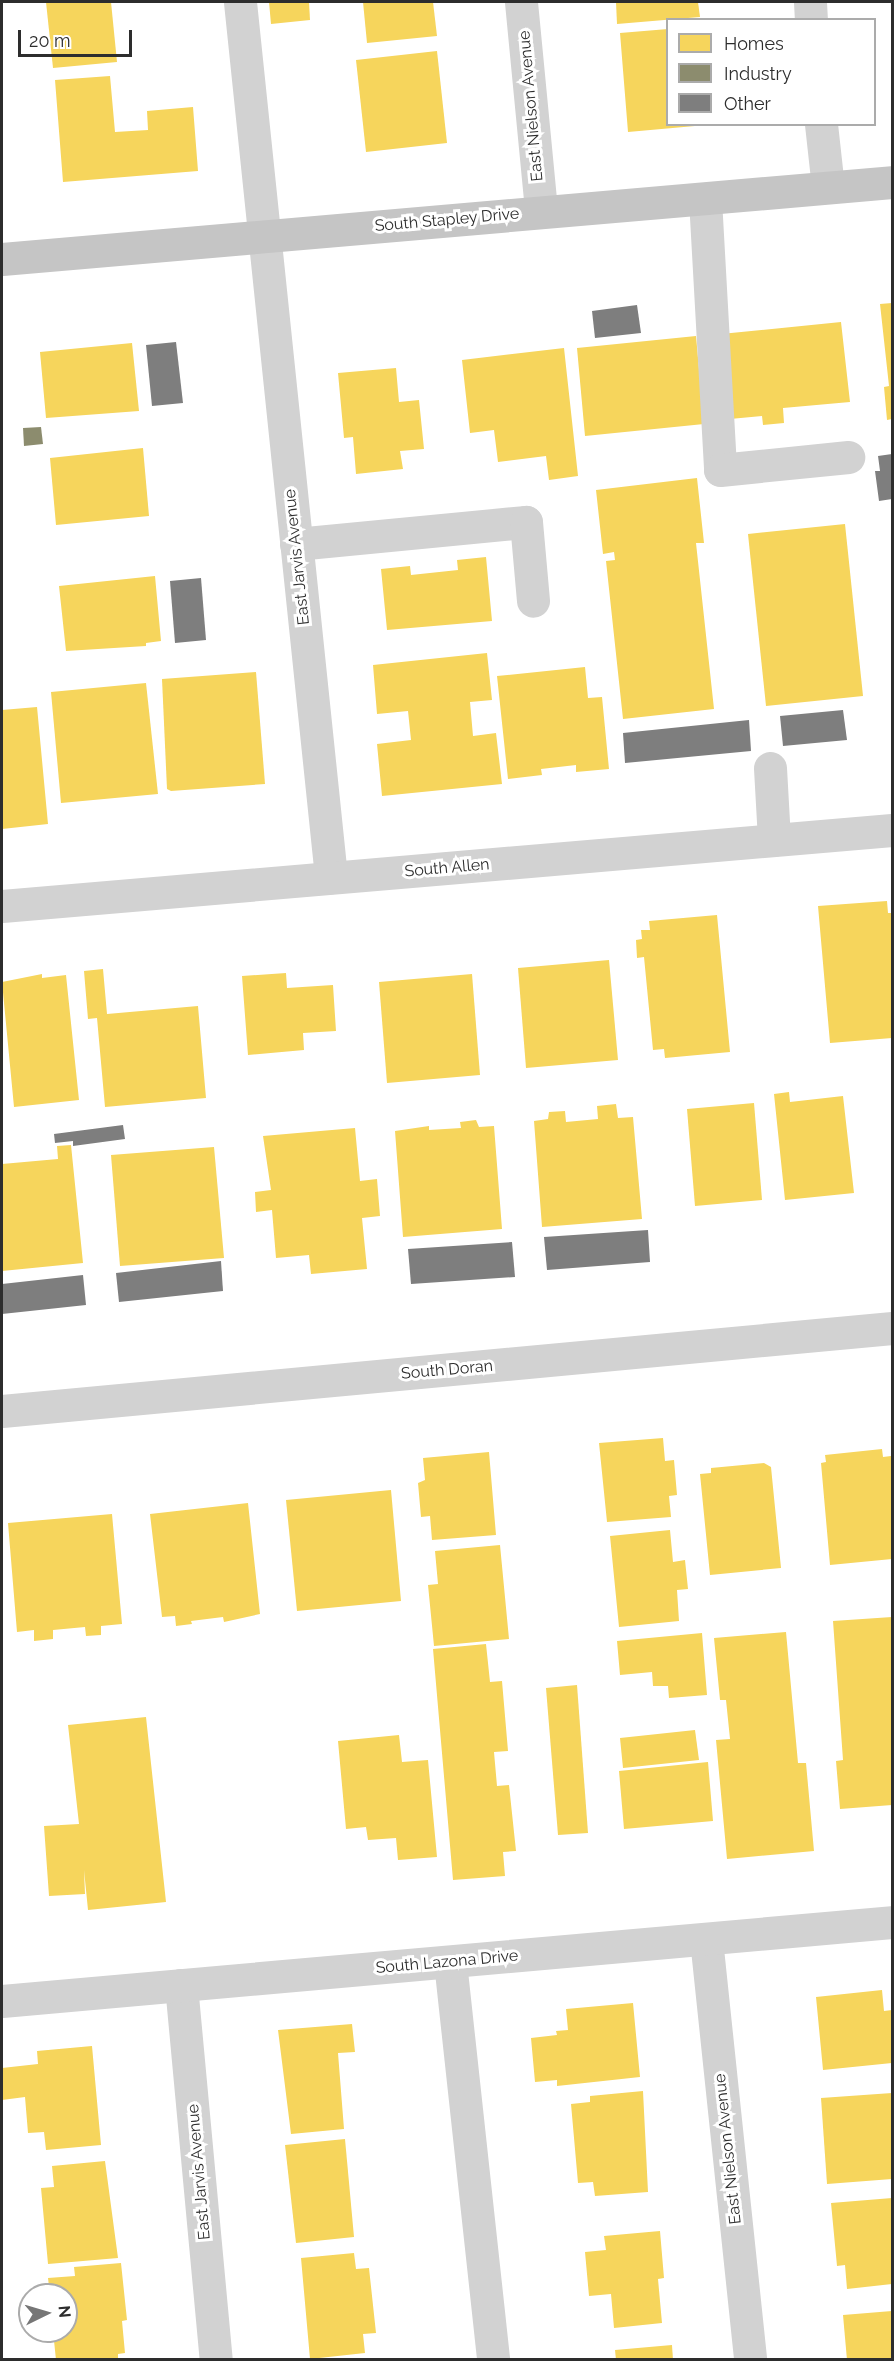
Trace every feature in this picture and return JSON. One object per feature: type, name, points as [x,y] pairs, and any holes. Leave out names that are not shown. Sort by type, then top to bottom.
[{"type":"main road","name":"South Stapley Drive","points":[[2,259],[892,182]]},
{"type":"street","name":"East Jarvis Avenue","points":[[240,2],[331,877]]},
{"type":"street","name":"East Nielson Avenue","points":[[521,2],[541,211]]},
{"type":"street","points":[[810,2],[811,18]]},
{"type":"street","points":[[822,126],[828,187]]},
{"type":"street","points":[[705,199],[720,470],[848,457]]},
{"type":"street","points":[[296,544],[526,522],[533,601]]},
{"type":"street","points":[[770,768],[774,840]]},
{"type":"street","name":"South Allen","points":[[2,906],[892,830]]},
{"type":"street","name":"South Doran","points":[[2,1411],[892,1328]]},
{"type":"street","name":"South Lazona Drive","points":[[2,2001],[892,1922]]},
{"type":"street","name":"East Nielson Avenue","points":[[706,1939],[750,2360]]},
{"type":"street","points":[[450,1962],[493,2360]]},
{"type":"street","name":"East Jarvis Avenue","points":[[181,1985],[216,2360]]},
{"type":"building: Homes","points":[[46,2],[111,2],[117,62],[53,68]]},
{"type":"building: Homes","points":[[269,2],[309,2],[310,20],[271,24]]},
{"type":"building: Homes","points":[[363,2],[433,2],[437,36],[367,43]]},
{"type":"building: Homes","points":[[616,2],[698,2],[700,17],[666,18],[666,20],[617,24]]},
{"type":"building: Homes","points":[[666,29],[666,126],[695,126],[628,132],[620,33]]},
{"type":"building: Homes","points":[[437,51],[447,143],[366,152],[356,60]]},
{"type":"building: Homes","points":[[110,76],[115,132],[148,130],[147,111],[193,107],[198,171],[63,182],[55,80]]},
{"type":"building: Homes","points":[[892,303],[892,419],[887,420],[884,387],[889,386],[880,304]]},
{"type":"building: Homes","points":[[841,322],[850,402],[783,408],[784,423],[763,425],[762,416],[730,419],[721,334]]},
{"type":"building: Homes","points":[[696,336],[704,424],[585,436],[577,348]]},
{"type":"building: Homes","points":[[132,343],[139,411],[46,418],[40,352]]},
{"type":"building: Homes","points":[[564,348],[578,476],[549,480],[546,456],[498,462],[494,430],[470,433],[462,360]]},
{"type":"building: Homes","points":[[396,368],[399,402],[419,400],[424,449],[400,451],[403,469],[356,474],[353,437],[344,438],[338,373]]},
{"type":"building: Homes","points":[[143,448],[149,516],[56,525],[50,458]]},
{"type":"building: Homes","points":[[697,478],[704,543],[696,543],[714,709],[623,719],[606,561],[615,560],[614,552],[603,554],[596,490]]},
{"type":"building: Homes","points":[[845,524],[863,696],[766,706],[748,534]]},
{"type":"building: Homes","points":[[486,557],[492,621],[387,630],[381,569],[410,566],[411,575],[458,570],[457,560]]},
{"type":"building: Homes","points":[[155,576],[161,641],[146,643],[146,646],[66,651],[59,586]]},
{"type":"building: Homes","points":[[487,653],[492,700],[470,702],[473,736],[496,733],[502,784],[382,796],[377,744],[411,740],[408,711],[377,714],[373,665]]},
{"type":"building: Homes","points":[[585,667],[588,698],[602,697],[609,769],[576,772],[576,765],[541,769],[542,775],[508,779],[497,676]]},
{"type":"building: Homes","points":[[256,672],[265,784],[171,791],[167,789],[162,679]]},
{"type":"building: Homes","points":[[146,683],[158,794],[61,803],[51,692]]},
{"type":"building: Homes","points":[[37,707],[48,824],[2,829],[2,710]]},
{"type":"building: Homes","points":[[887,901],[888,913],[892,913],[892,1038],[830,1043],[818,906]]},
{"type":"building: Homes","points":[[717,915],[730,1052],[665,1058],[664,1049],[653,1050],[644,957],[637,958],[636,940],[642,939],[641,930],[650,930],[649,921]]},
{"type":"building: Homes","points":[[609,960],[618,1060],[526,1068],[518,968]]},
{"type":"building: Homes","points":[[103,969],[107,1014],[198,1006],[206,1098],[105,1107],[97,1018],[88,1019],[84,971]]},
{"type":"building: Homes","points":[[286,973],[287,988],[333,985],[336,1031],[303,1033],[304,1050],[248,1055],[242,976]]},
{"type":"building: Homes","points":[[42,974],[42,978],[66,975],[79,1100],[14,1107],[2,982]]},
{"type":"building: Homes","points":[[472,974],[480,1075],[387,1083],[379,982]]},
{"type":"building: Homes","points":[[789,1092],[790,1102],[843,1096],[854,1193],[785,1200],[774,1094]]},
{"type":"building: Homes","points":[[754,1103],[762,1200],[695,1206],[687,1109]]},
{"type":"building: Homes","points":[[616,1104],[618,1118],[633,1117],[642,1219],[542,1227],[534,1121],[548,1119],[549,1112],[565,1111],[566,1122],[598,1119],[597,1106]]},
{"type":"building: Homes","points":[[476,1120],[479,1127],[494,1126],[502,1229],[403,1237],[395,1131],[429,1126],[429,1130],[461,1128],[460,1122]]},
{"type":"building: Homes","points":[[355,1128],[360,1181],[377,1179],[380,1216],[362,1218],[367,1269],[311,1274],[309,1255],[276,1258],[272,1210],[256,1212],[255,1192],[271,1190],[263,1136]]},
{"type":"building: Homes","points":[[71,1145],[83,1263],[2,1271],[2,1164],[58,1159],[57,1146]]},
{"type":"building: Homes","points":[[214,1147],[224,1258],[120,1266],[111,1155]]},
{"type":"building: Homes","points":[[663,1438],[665,1461],[674,1460],[677,1495],[669,1496],[671,1517],[607,1522],[599,1443]]},
{"type":"building: Homes","points":[[882,1449],[883,1457],[891,1456],[892,1559],[830,1565],[821,1463],[826,1462],[825,1455]]},
{"type":"building: Homes","points":[[489,1452],[496,1535],[432,1540],[430,1516],[421,1517],[418,1483],[425,1480],[423,1458]]},
{"type":"building: Homes","points":[[764,1463],[771,1467],[781,1568],[710,1575],[700,1474],[711,1473],[711,1468]]},
{"type":"building: Homes","points":[[391,1490],[401,1601],[297,1611],[286,1500]]},
{"type":"building: Homes","points":[[248,1503],[260,1614],[224,1622],[223,1617],[191,1621],[192,1624],[176,1626],[175,1616],[162,1617],[150,1514]]},
{"type":"building: Homes","points":[[112,1514],[122,1624],[101,1626],[101,1635],[86,1636],[85,1627],[53,1630],[53,1639],[34,1641],[34,1630],[17,1632],[8,1523]]},
{"type":"building: Homes","points":[[670,1530],[673,1562],[685,1560],[688,1589],[677,1590],[679,1621],[619,1627],[610,1536]]},
{"type":"building: Homes","points":[[500,1545],[509,1639],[434,1646],[428,1585],[438,1584],[435,1551]]},
{"type":"building: Homes","points":[[892,1617],[892,1805],[840,1809],[836,1761],[843,1760],[833,1621]]},
{"type":"building: Homes","points":[[786,1632],[798,1763],[806,1763],[814,1851],[727,1859],[716,1740],[730,1739],[726,1700],[720,1700],[714,1638]]},
{"type":"building: Homes","points":[[702,1633],[707,1695],[669,1698],[668,1686],[653,1686],[652,1672],[620,1675],[617,1641]]},
{"type":"building: Homes","points":[[486,1644],[490,1682],[502,1681],[508,1751],[494,1752],[497,1786],[509,1785],[516,1851],[503,1852],[505,1876],[453,1880],[433,1649]]},
{"type":"building: Homes","points":[[577,1685],[588,1833],[558,1835],[546,1688]]},
{"type":"building: Homes","points":[[146,1717],[166,1902],[88,1910],[84,1870],[85,1894],[49,1896],[44,1826],[79,1824],[68,1725]]},
{"type":"building: Homes","points":[[695,1730],[699,1760],[623,1768],[620,1738]]},
{"type":"building: Homes","points":[[399,1735],[402,1762],[428,1760],[437,1857],[398,1860],[396,1838],[368,1840],[366,1827],[346,1829],[338,1741]]},
{"type":"building: Homes","points":[[708,1762],[713,1821],[624,1829],[619,1771]]},
{"type":"building: Homes","points":[[882,1990],[884,2011],[892,2010],[892,2063],[823,2070],[816,1997]]},
{"type":"building: Homes","points":[[633,2003],[640,2077],[557,2086],[557,2080],[535,2082],[531,2038],[557,2035],[556,2031],[568,2030],[566,2009]]},
{"type":"building: Homes","points":[[352,2024],[355,2052],[338,2053],[344,2129],[291,2134],[278,2030]]},
{"type":"building: Homes","points":[[92,2046],[101,2145],[46,2150],[44,2132],[28,2133],[25,2097],[2,2100],[2,2068],[38,2064],[37,2051]]},
{"type":"building: Homes","points":[[643,2091],[648,2192],[595,2196],[593,2182],[578,2183],[571,2104],[590,2102],[590,2096]]},
{"type":"building: Homes","points":[[892,2093],[892,2179],[827,2184],[821,2098]]},
{"type":"building: Homes","points":[[345,2139],[354,2237],[296,2243],[285,2145]]},
{"type":"building: Homes","points":[[105,2161],[118,2258],[48,2264],[41,2188],[54,2187],[52,2166]]},
{"type":"building: Homes","points":[[892,2198],[892,2284],[847,2289],[845,2265],[837,2266],[831,2203]]},
{"type":"building: Homes","points":[[660,2231],[664,2278],[658,2279],[662,2323],[614,2328],[611,2294],[589,2296],[585,2252],[606,2250],[604,2236]]},
{"type":"building: Homes","points":[[354,2253],[356,2269],[369,2268],[376,2333],[363,2334],[365,2353],[310,2359],[301,2258]]},
{"type":"building: Homes","points":[[121,2263],[127,2320],[122,2321],[125,2353],[118,2354],[118,2360],[56,2360],[54,2343],[78,2343],[78,2283],[49,2283],[48,2278],[75,2276],[74,2267]]},
{"type":"building: Homes","points":[[892,2311],[892,2360],[847,2360],[843,2315]]},
{"type":"building: Homes","points":[[672,2345],[673,2360],[616,2360],[615,2350]]},
{"type":"building: Industry","points":[[41,427],[43,444],[24,446],[23,428]]},
{"type":"building: Other","points":[[637,305],[641,333],[595,338],[592,311]]},
{"type":"building: Other","points":[[176,342],[183,403],[152,406],[146,345]]},
{"type":"building: Other","points":[[892,454],[892,499],[879,501],[875,471],[880,471],[878,456]]},
{"type":"building: Other","points":[[201,578],[206,640],[175,643],[170,581]]},
{"type":"building: Other","points":[[843,710],[847,740],[783,746],[780,716]]},
{"type":"building: Other","points":[[749,720],[751,751],[625,763],[623,733]]},
{"type":"building: Other","points":[[123,1125],[125,1139],[73,1146],[73,1141],[55,1143],[54,1134]]},
{"type":"building: Other","points":[[648,1230],[650,1262],[547,1270],[544,1237]]},
{"type":"building: Other","points":[[512,1242],[515,1277],[411,1284],[408,1249]]},
{"type":"building: Other","points":[[221,1261],[223,1291],[119,1302],[116,1273]]},
{"type":"building: Other","points":[[83,1275],[86,1305],[2,1314],[2,1284]]}]
